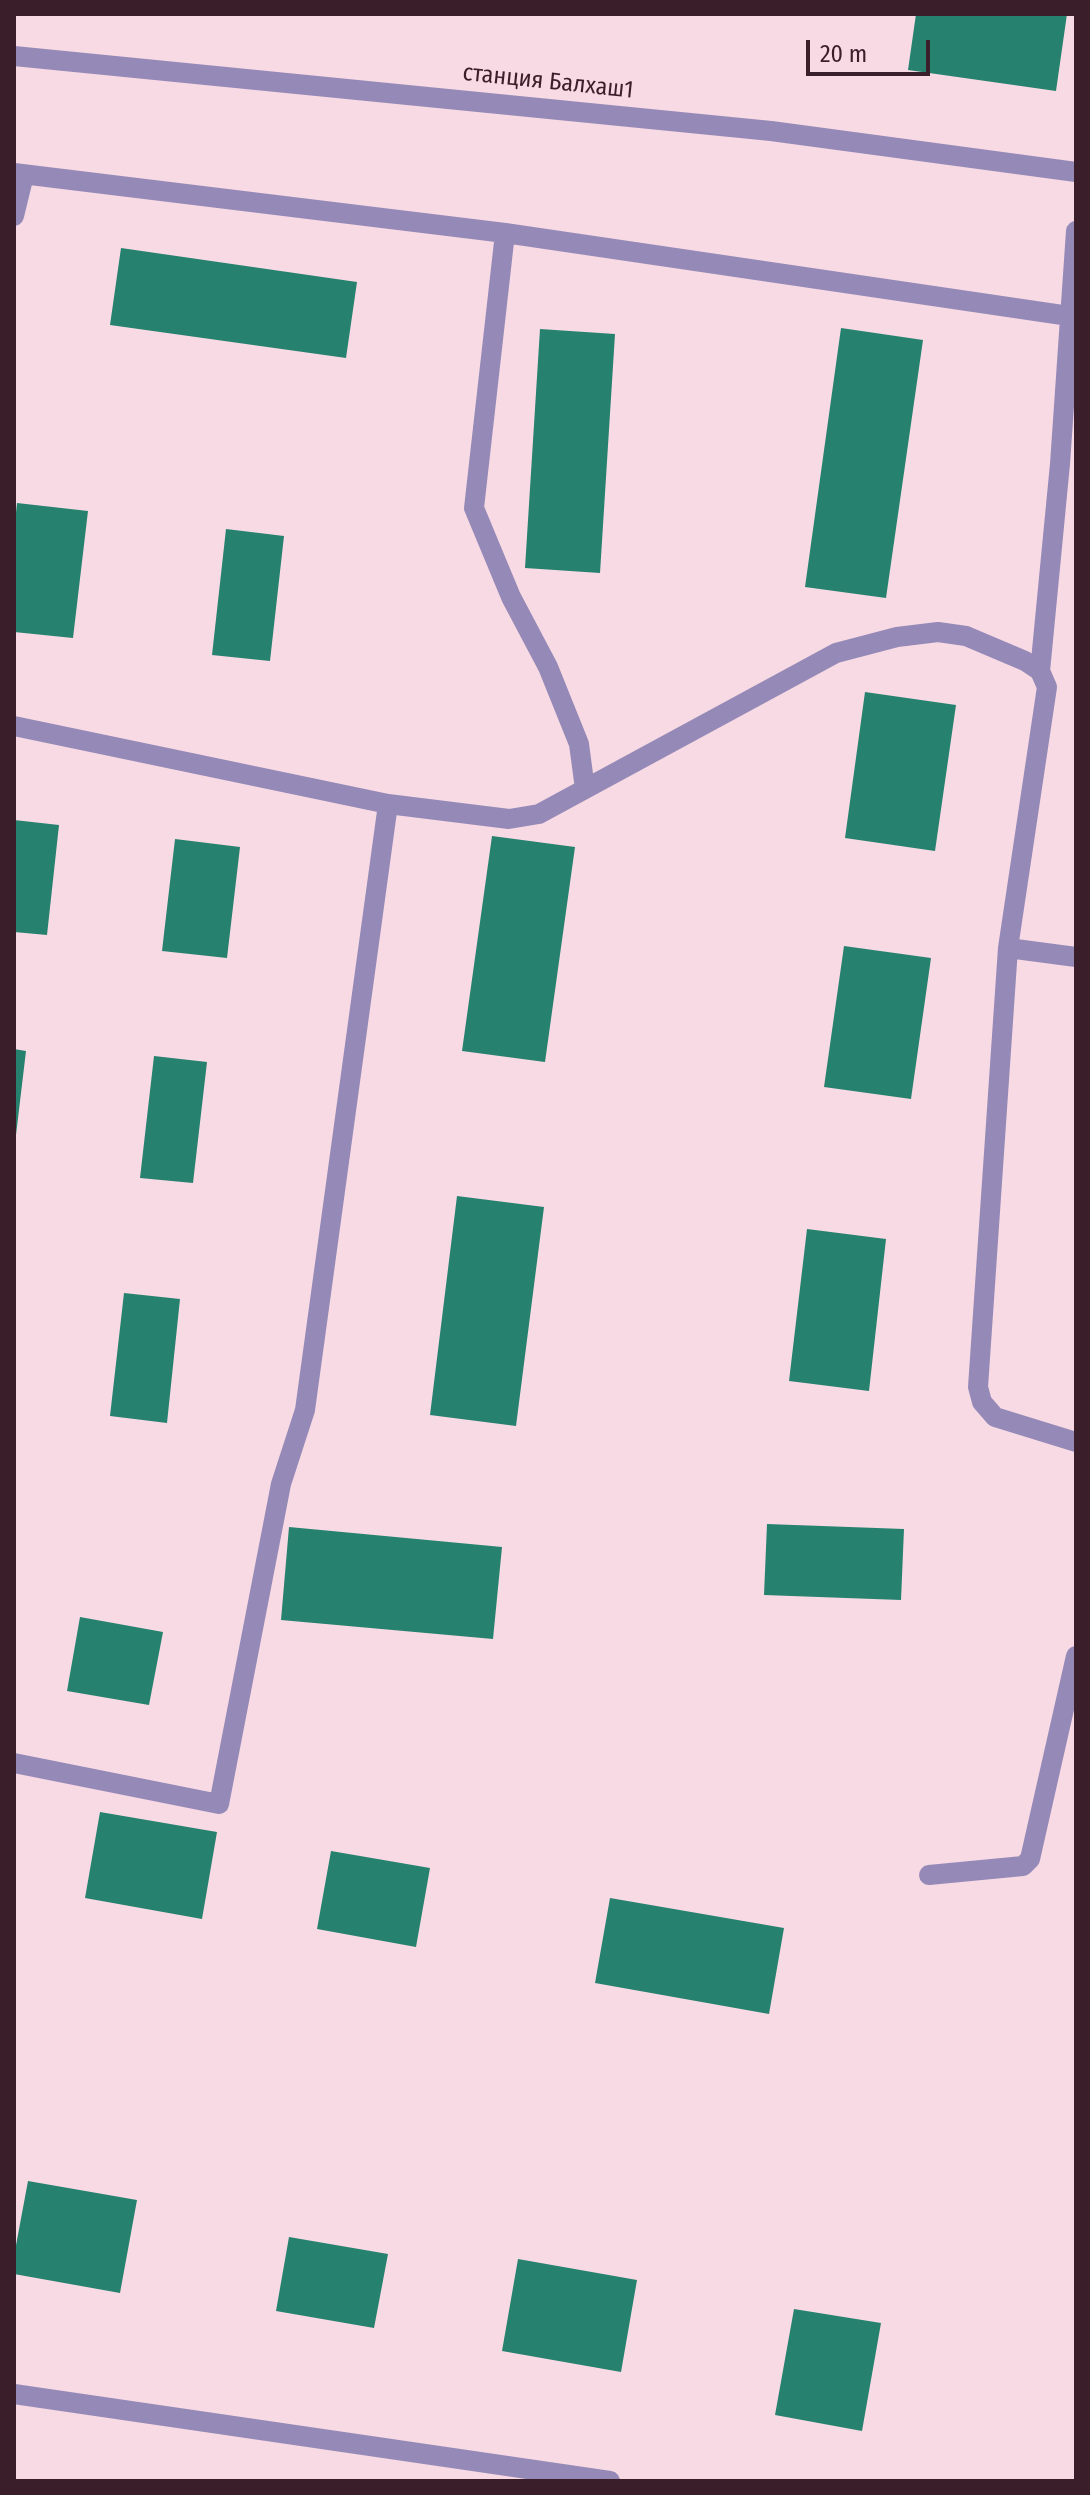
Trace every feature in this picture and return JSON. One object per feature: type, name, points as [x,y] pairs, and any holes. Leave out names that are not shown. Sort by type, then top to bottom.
[{"type":"lane","name":"станция Балхаш1","points":[[14,56],[771,131],[1076,172]]},
{"type":"lane","points":[[14,216],[19,174],[505,233],[1073,316]]},
{"type":"lane","points":[[1076,231],[1068,469],[1040,671],[1047,687],[1008,948],[978,1387],[982,1402],[995,1417],[1076,1442]]},
{"type":"lane","points":[[505,233],[474,508],[511,597],[548,667],[579,744],[585,789]]},
{"type":"lane","points":[[14,726],[388,804],[509,819],[539,814],[836,653],[897,637],[938,632],[966,636],[1040,671]]},
{"type":"lane","points":[[14,1763],[219,1804],[281,1484],[305,1410],[388,804]]},
{"type":"lane","points":[[1008,948],[1076,957]]},
{"type":"lane","points":[[929,1875],[1023,1866],[1030,1859],[1076,1656]]},
{"type":"lane","points":[[14,2394],[610,2481]]},
{"type":"building","points":[[916,14],[1067,14],[1056,91],[908,70]]},
{"type":"building","points":[[121,248],[357,282],[346,358],[110,325]]},
{"type":"building","points":[[841,328],[923,340],[886,598],[805,587]]},
{"type":"building","points":[[540,329],[615,334],[600,573],[525,568]]},
{"type":"building","points":[[17,503],[88,511],[73,638],[14,632]]},
{"type":"building","points":[[226,529],[284,536],[270,661],[212,655]]},
{"type":"building","points":[[865,692],[956,705],[935,851],[845,838]]},
{"type":"building","points":[[14,820],[59,825],[47,935],[14,932]]},
{"type":"building","points":[[492,836],[575,847],[545,1062],[462,1051]]},
{"type":"building","points":[[175,839],[240,847],[227,958],[162,951]]},
{"type":"building","points":[[844,946],[931,958],[911,1099],[824,1087]]},
{"type":"building","points":[[14,1049],[26,1051],[16,1135],[14,1135]]},
{"type":"building","points":[[154,1056],[207,1062],[193,1183],[140,1178]]},
{"type":"building","points":[[457,1196],[544,1207],[516,1426],[430,1415]]},
{"type":"building","points":[[807,1229],[886,1239],[869,1391],[789,1381]]},
{"type":"building","points":[[124,1293],[180,1299],[167,1423],[110,1416]]},
{"type":"building","points":[[767,1524],[904,1529],[901,1600],[764,1595]]},
{"type":"building","points":[[289,1527],[502,1547],[493,1639],[281,1620]]},
{"type":"building","points":[[80,1617],[163,1632],[149,1705],[67,1691]]},
{"type":"building","points":[[100,1812],[217,1832],[202,1919],[85,1898]]},
{"type":"building","points":[[331,1851],[430,1868],[416,1947],[317,1929]]},
{"type":"building","points":[[610,1898],[784,1928],[769,2014],[595,1983]]},
{"type":"building","points":[[28,2181],[137,2200],[120,2293],[14,2274],[14,2256]]},
{"type":"building","points":[[289,2237],[388,2254],[374,2328],[276,2311]]},
{"type":"building","points":[[518,2259],[637,2280],[621,2372],[502,2351]]},
{"type":"building","points":[[794,2309],[881,2323],[862,2431],[775,2415]]}]
